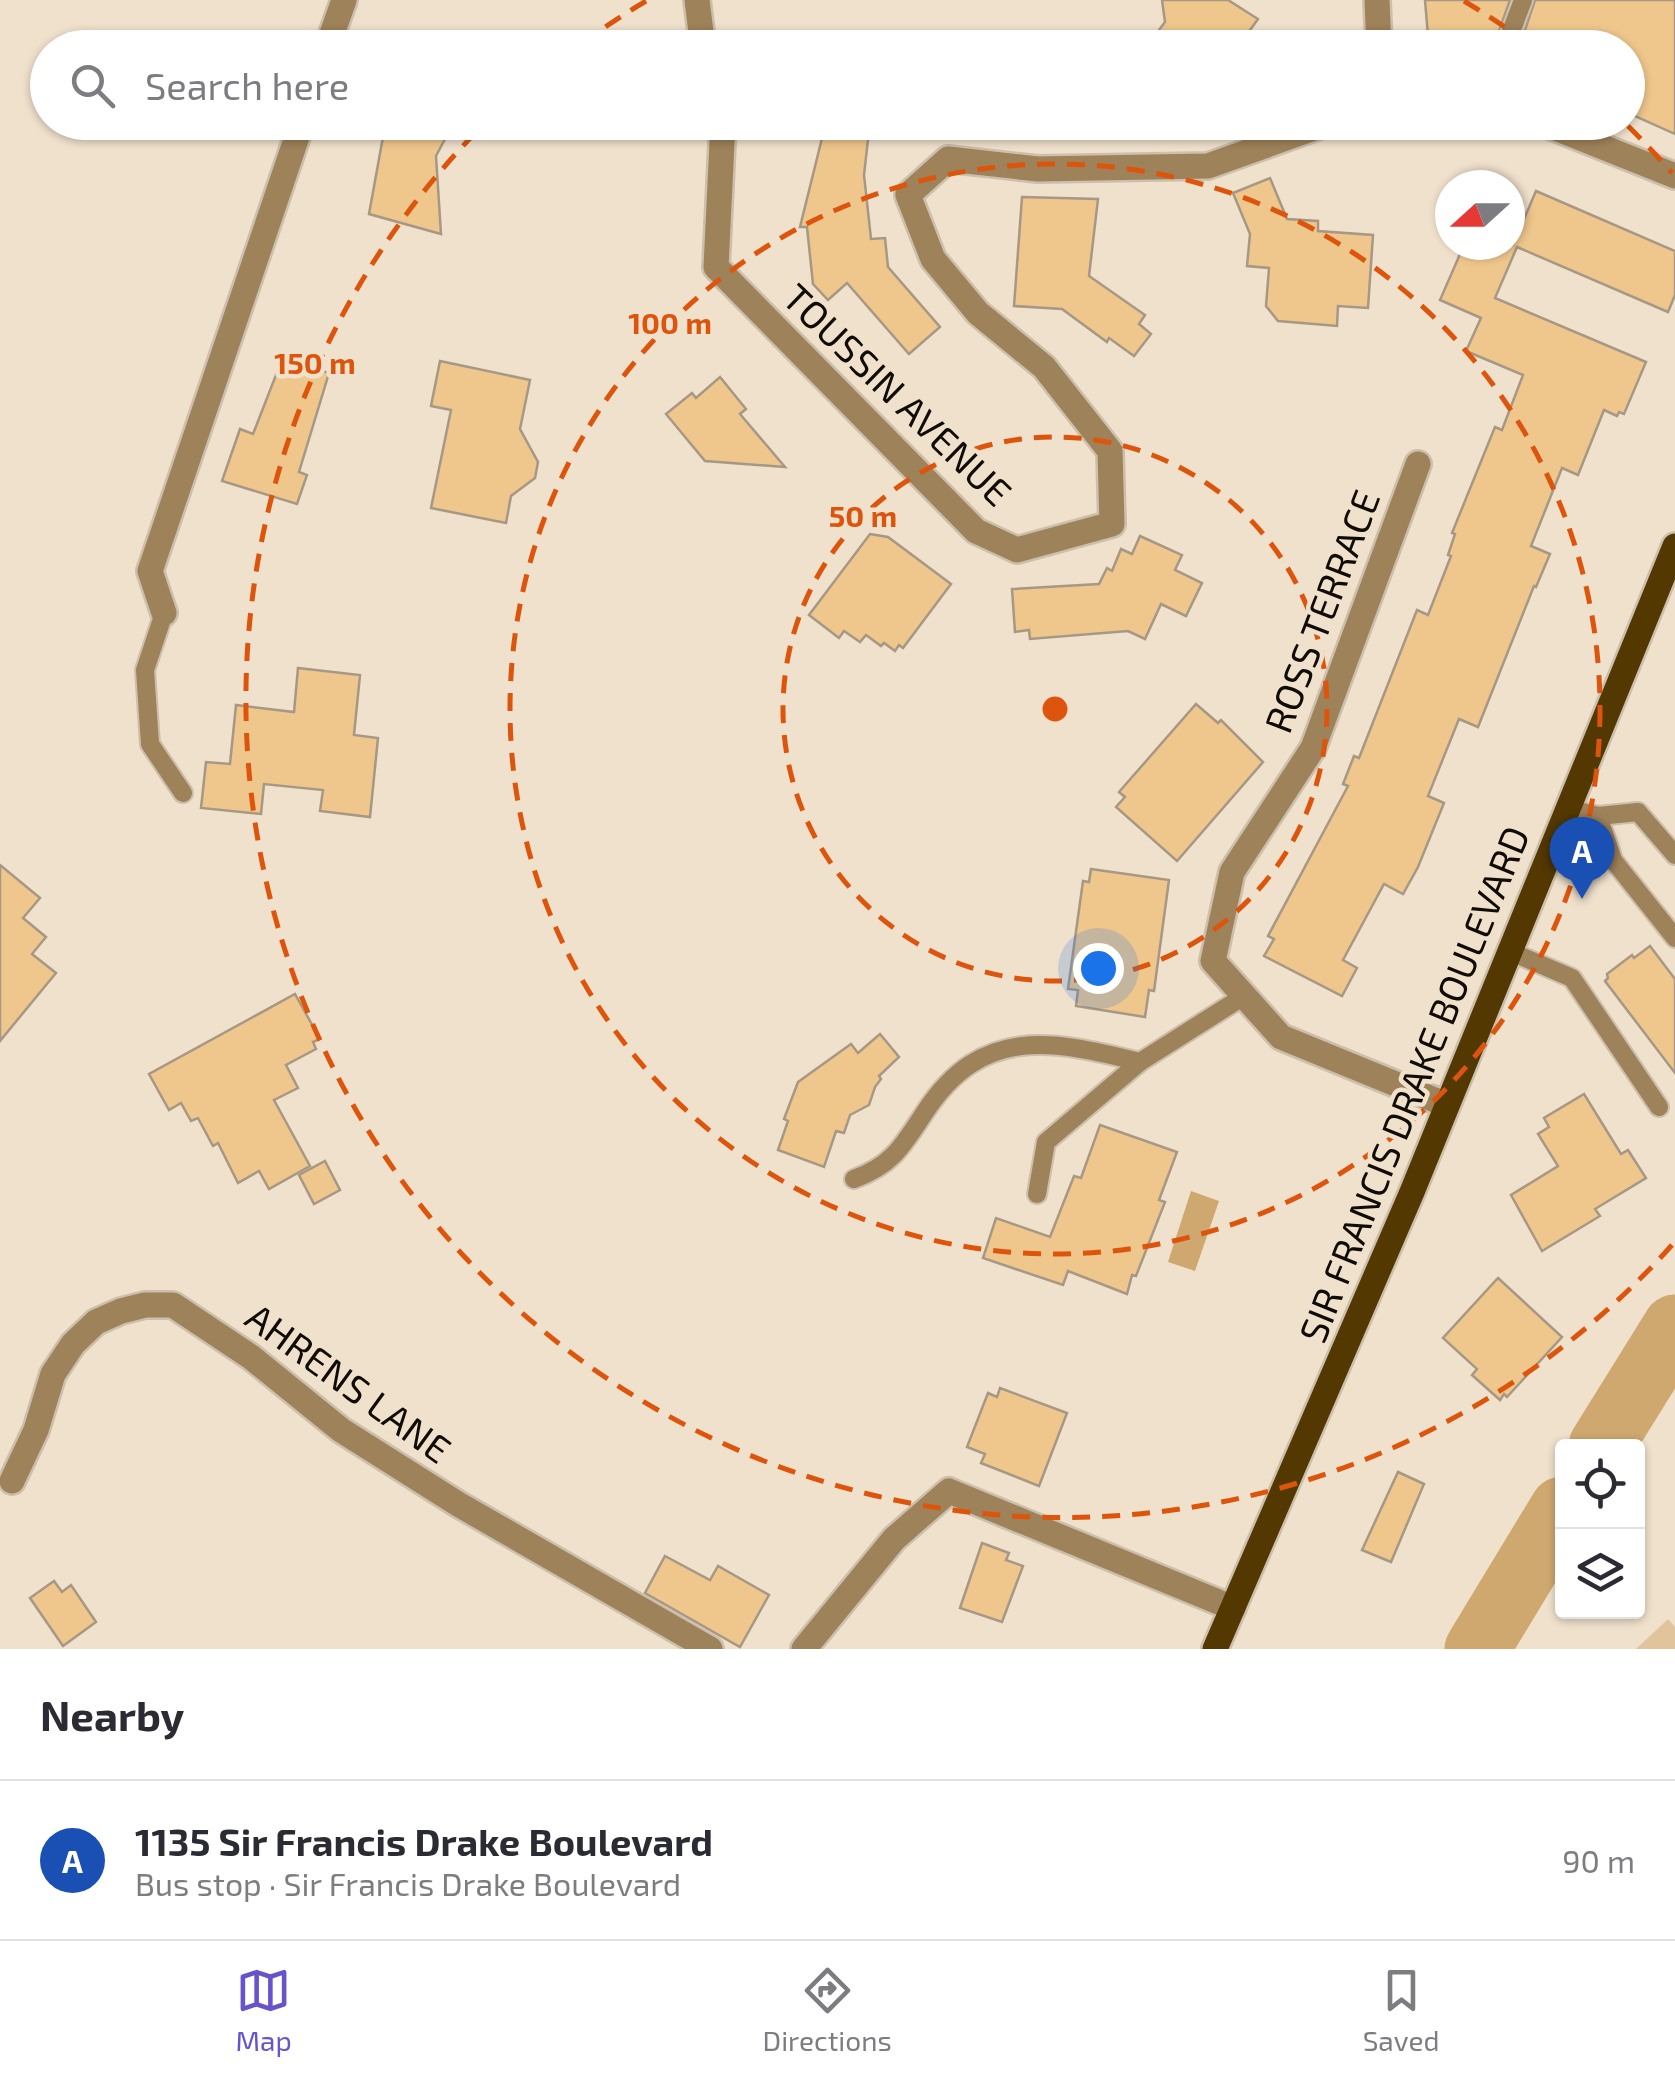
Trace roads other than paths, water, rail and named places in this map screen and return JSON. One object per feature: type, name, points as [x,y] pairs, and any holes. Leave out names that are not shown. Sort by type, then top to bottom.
[{"type":"main road","name":"SIR FRANCIS DRAKE BOULEVARD","points":[[1215,1649],[1447,1105],[1675,546]]},
{"type":"street","points":[[334,30],[344,0]]},
{"type":"street","points":[[697,0],[701,30]]},
{"type":"street","points":[[1377,0],[1378,30]]},
{"type":"street","points":[[164,612],[150,571],[296,140]]},
{"type":"street","name":"TOUSSIN AVENUE","points":[[722,140],[716,266],[976,531],[1018,550],[1112,524],[1110,452],[1044,367],[978,313],[933,259],[908,195],[948,159],[1038,169],[1208,166],[1281,140]]},
{"type":"street","points":[[1585,140],[1675,176]]},
{"type":"street","name":"ROSS TERRACE","points":[[1418,464],[1312,748],[1232,872],[1213,961],[1281,1037],[1447,1105]]},
{"type":"street","name":"AHRENS LANE","points":[[12,1481],[36,1430],[53,1374],[73,1344],[96,1322],[121,1311],[145,1305],[173,1305],[251,1357],[358,1441],[458,1504],[710,1649]]},
{"type":"street","points":[[804,1649],[894,1538],[948,1491],[1233,1608]]},
{"type":"lane","points":[[1511,30],[1523,0]]},
{"type":"lane","points":[[164,612],[145,670],[150,744],[183,793]]},
{"type":"lane","points":[[1567,808],[1598,816],[1638,812],[1675,855]]},
{"type":"lane","points":[[1598,816],[1613,860],[1675,938]]},
{"type":"lane","points":[[1509,951],[1572,978],[1659,1107]]},
{"type":"lane","points":[[1036,1194],[1046,1142],[1140,1062],[1244,996]]},
{"type":"lane","points":[[854,1179],[876,1171],[892,1158],[927,1108],[958,1075],[988,1053],[1017,1044],[1052,1046],[1096,1050],[1140,1062]]},
{"type":"waterway","points":[[1605,1439],[1675,1327]]},
{"type":"waterway","points":[[1477,1649],[1555,1521]]},
{"type":"place","name":"1135 Sir Francis Drake Boulevard","points":[[1582,899]]}]
